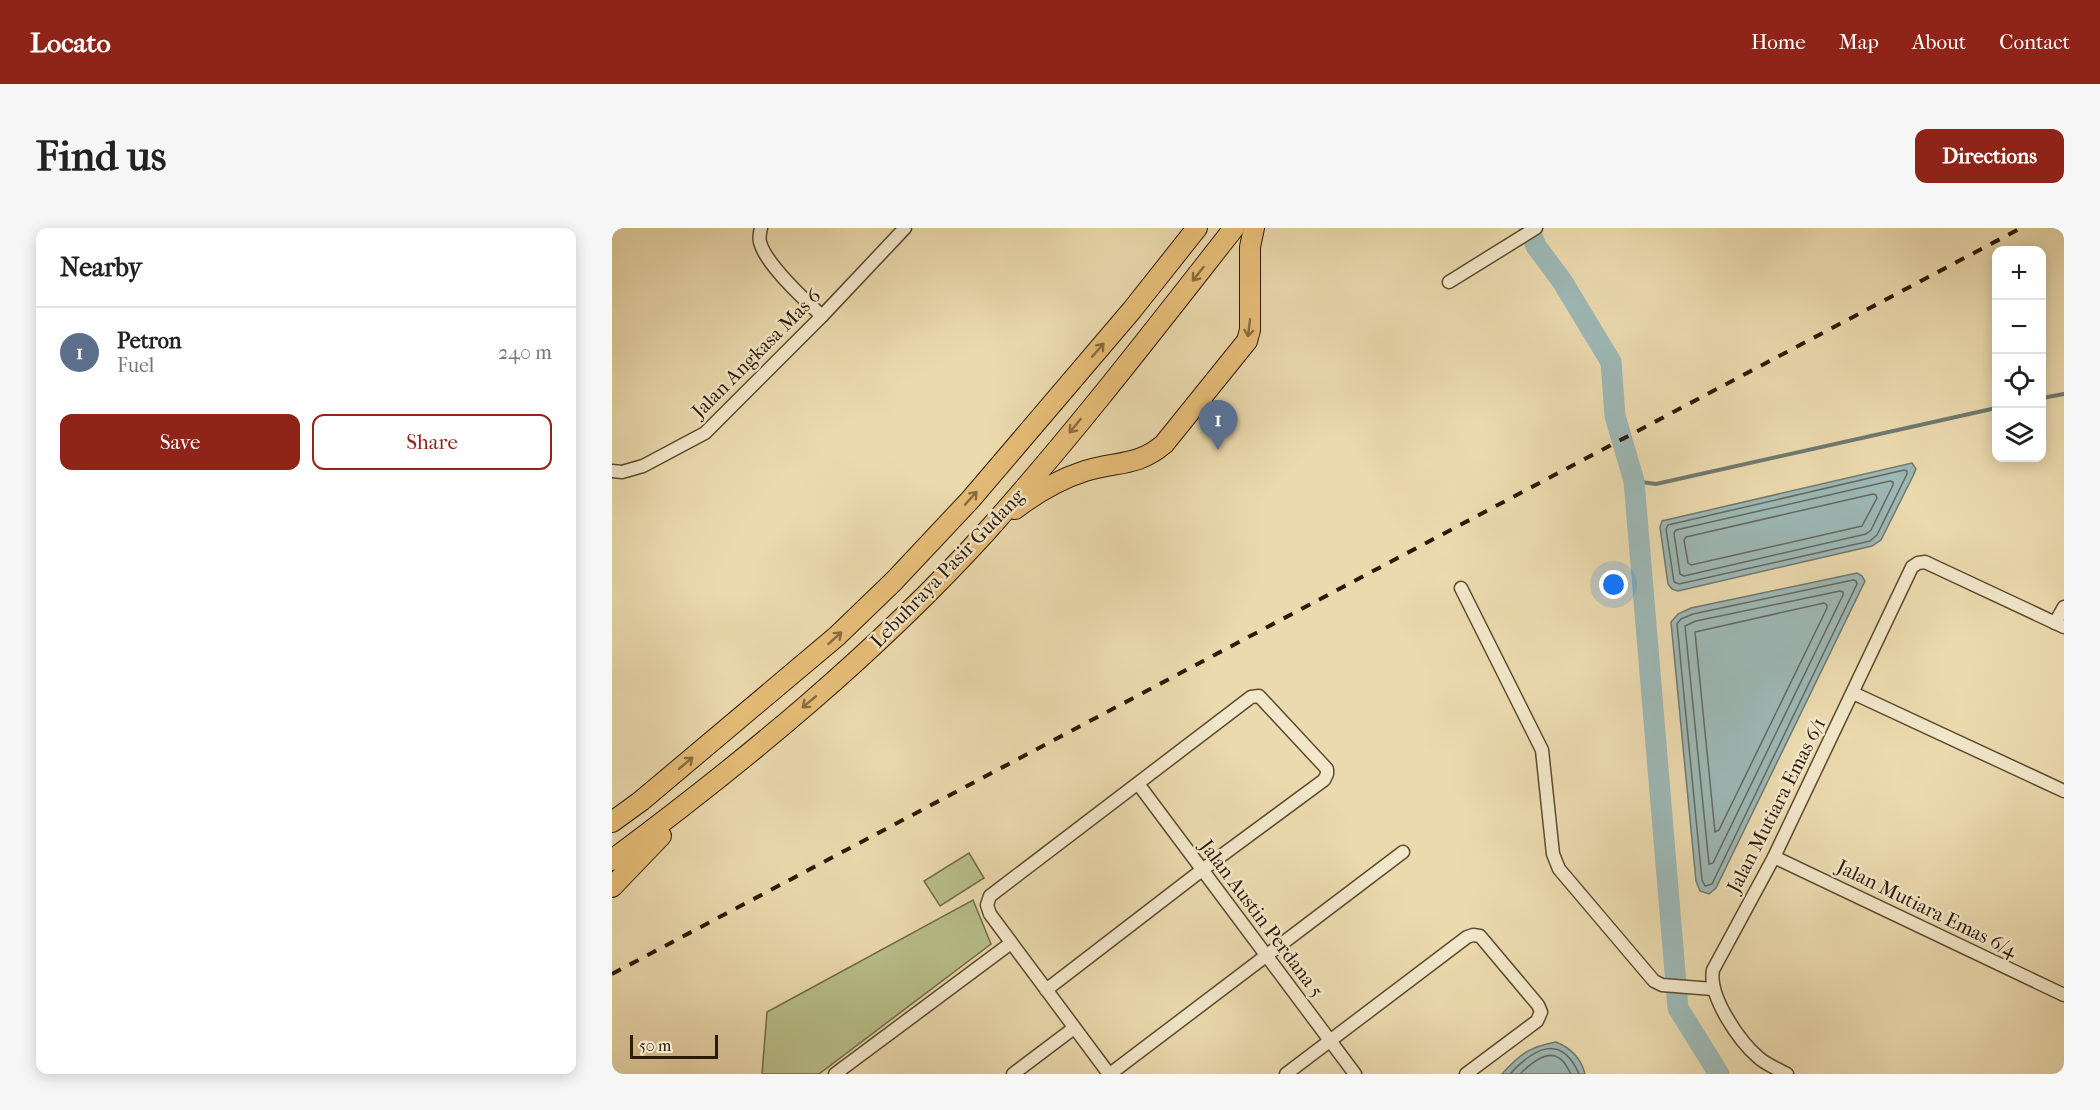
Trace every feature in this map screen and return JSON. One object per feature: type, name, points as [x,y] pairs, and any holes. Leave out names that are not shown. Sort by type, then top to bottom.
[{"type":"highway","name":"Lebuhraya Pasir Gudang","points":[[612,822],[641,801],[837,636],[894,581],[979,490],[1132,310],[1197,228]]},
{"type":"highway","name":"Lebuhraya Pasir Gudang","points":[[612,860],[700,795],[848,669],[907,613],[986,532],[1040,469],[1234,228]]},
{"type":"highway","points":[[986,532],[1021,505],[1065,478],[1087,470],[1138,460],[1164,444],[1247,341],[1250,330],[1250,247],[1254,228]]},
{"type":"highway","points":[[612,886],[700,795]]},
{"type":"street","points":[[761,228],[760,242],[766,254],[790,285],[822,316]]},
{"type":"street","name":"Jalan Angkasa Mas 6","points":[[612,471],[622,472],[643,466],[705,433],[822,316],[905,228]]},
{"type":"street","points":[[1449,282],[1536,228]]},
{"type":"street","name":"Jalan Mutiara Emas 6/1","points":[[1713,989],[1713,969],[1774,857],[1912,567],[1924,562],[2060,625]]},
{"type":"street","points":[[1461,588],[1542,750],[1556,864],[1654,981],[1667,986],[1713,989],[1731,1023],[1750,1049],[1766,1063],[1788,1074]]},
{"type":"street","points":[[2060,625],[2064,607]]},
{"type":"street","points":[[1853,693],[2064,791]]},
{"type":"street","points":[[1046,990],[1324,780],[1327,769],[1259,696],[1255,696],[990,897],[987,905],[990,914],[1011,943],[1074,1028],[1110,1074],[1402,852]]},
{"type":"street","name":"Jalan Austin Perdana 5","points":[[1139,785],[1355,1074]]},
{"type":"street","name":"Jalan Mutiara Emas 6/4","points":[[1774,857],[2064,995]]},
{"type":"street","points":[[1286,1074],[1473,934],[1480,936],[1538,1005],[1541,1012],[1537,1021],[1466,1074]]},
{"type":"street","points":[[836,1074],[1011,943]]},
{"type":"street","points":[[1013,1074],[1074,1028]]},
{"type":"green space","points":[[969,853],[984,878],[940,906],[924,881]]},
{"type":"green space","points":[[973,900],[991,944],[819,1074],[762,1074],[767,1012]]},
{"type":"water","points":[[1912,463],[1916,469],[1913,476],[1881,540],[1872,546],[1678,591],[1672,589],[1668,584],[1660,527],[1662,521]]},
{"type":"water","points":[[1857,573],[1865,581],[1716,888],[1709,894],[1700,891],[1696,881],[1671,622],[1678,614],[1691,608]]},
{"type":"water","points":[[1556,1042],[1575,1054],[1585,1074],[1502,1074],[1526,1052]]},
{"type":"waterway","points":[[1529,228],[1536,246],[1562,281],[1611,362],[1615,416],[1634,481],[1678,1008],[1719,1074]]},
{"type":"waterway","points":[[2046,397],[2064,394]]},
{"type":"waterway","points":[[1634,481],[1656,484],[1992,409]]},
{"type":"railway","points":[[612,974],[2021,228]]},
{"type":"place","name":"Petron","points":[[1218,450]]}]
